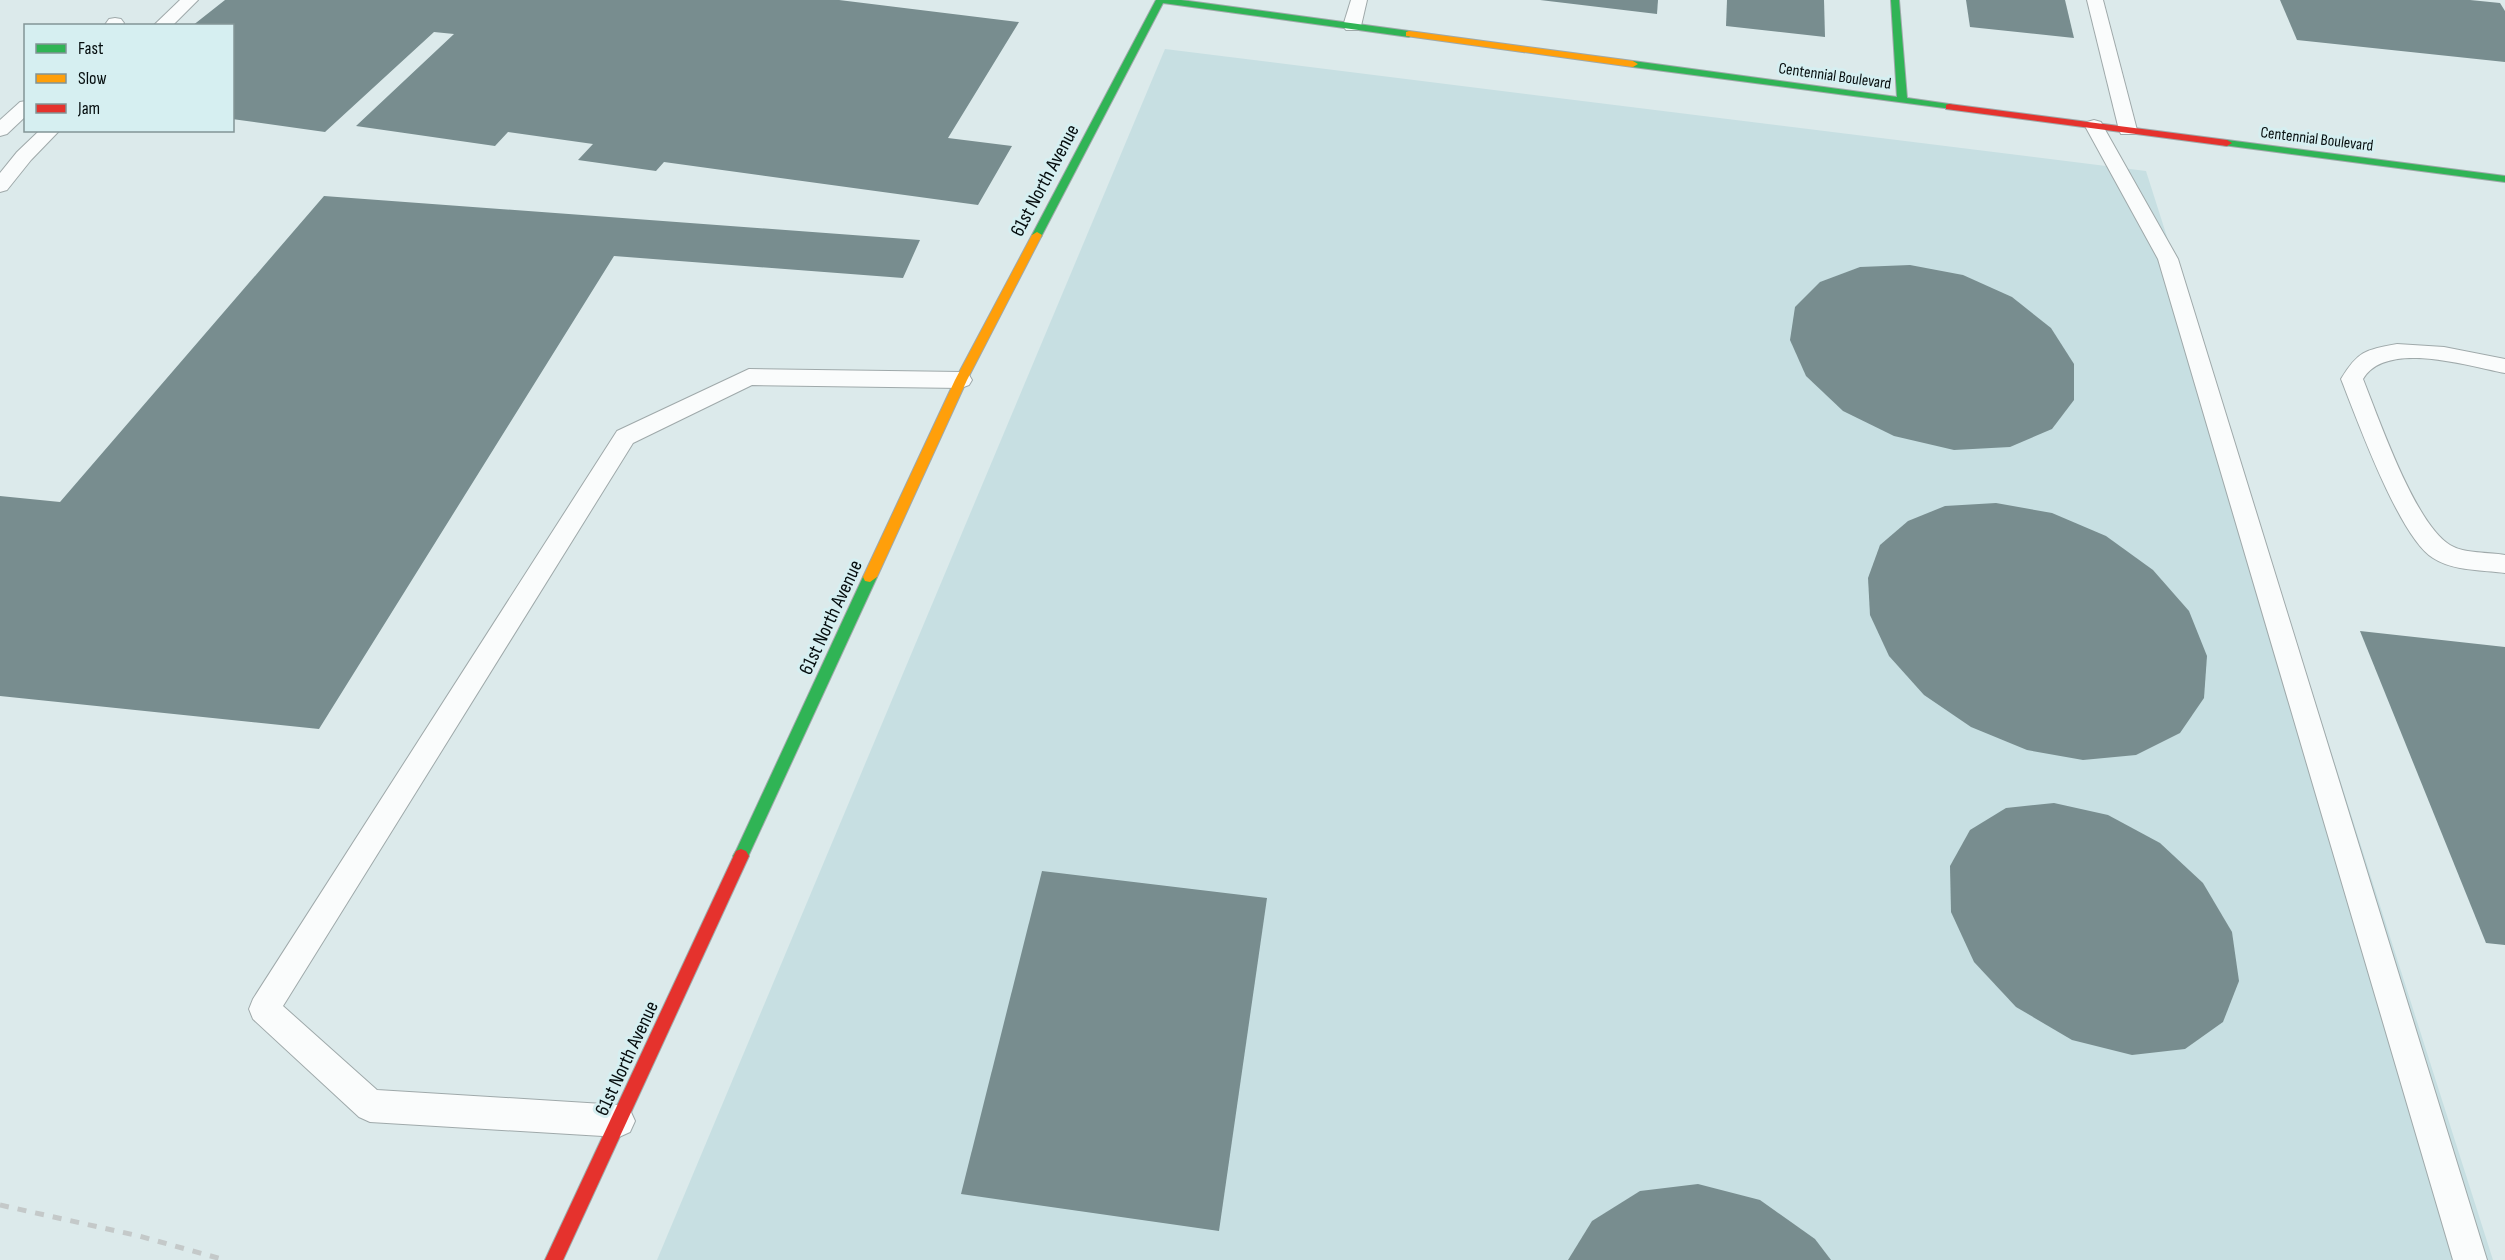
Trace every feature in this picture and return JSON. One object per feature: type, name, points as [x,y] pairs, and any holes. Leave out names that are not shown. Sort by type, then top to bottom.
[{"type":"street","name":"Centennial Boulevard","points":[[1161,0],[1206,3],[1352,26],[1902,101],[2505,179]]},
{"type":"street","name":"61st North Avenue","points":[[554,1260],[961,380],[1161,0]]},
{"type":"street","points":[[1894,0],[1902,101]]},
{"type":"lane","points":[[163,24],[190,0]]},
{"type":"lane","points":[[1352,26],[1359,0]]},
{"type":"lane","points":[[2095,0],[2128,130]]},
{"type":"lane","points":[[0,130],[24,108]]},
{"type":"lane","points":[[2094,126],[2168,259],[2470,1260]]},
{"type":"lane","points":[[0,186],[24,156],[49,132]]},
{"type":"lane","points":[[2505,366],[2392,350],[2363,360],[2355,369],[2352,379],[2386,463],[2424,536],[2441,552],[2463,559],[2505,564]]},
{"type":"lane","points":[[619,1120],[370,1106],[264,1009],[625,437],[749,377],[961,380]]},
{"type":"shaded area","points":[[1165,49],[2146,171],[2493,1260],[657,1260]]},
{"type":"building","points":[[225,0],[839,0],[1019,22],[948,138],[1012,146],[978,205],[664,162],[656,171],[578,160],[593,144],[508,132],[495,146],[356,126],[454,34],[434,32],[325,132],[234,119],[234,24],[195,24]]},
{"type":"building","points":[[1540,0],[1658,0],[1657,14]]},
{"type":"building","points":[[1727,0],[1824,0],[1825,37],[1726,26]]},
{"type":"building","points":[[1966,0],[2065,0],[2074,38],[1970,27]]},
{"type":"building","points":[[2280,0],[2470,0],[2500,3],[2505,11],[2505,62],[2297,40]]},
{"type":"building","points":[[324,196],[920,240],[903,278],[614,256],[319,729],[0,696],[0,496],[60,502]]},
{"type":"building","points":[[1910,265],[1963,275],[2012,297],[2051,328],[2074,364],[2074,400],[2052,429],[2010,447],[1954,450],[1894,436],[1843,411],[1806,376],[1790,340],[1795,307],[1820,282],[1860,267]]},
{"type":"building","points":[[1996,503],[2052,513],[2106,536],[2153,570],[2189,611],[2207,656],[2204,698],[2180,733],[2136,755],[2083,760],[2027,750],[1971,727],[1924,695],[1889,656],[1870,615],[1868,578],[1880,545],[1908,521],[1945,506]]},
{"type":"building","points":[[2360,631],[2505,647],[2505,945],[2486,943]]},
{"type":"building","points":[[2054,803],[2108,815],[2160,843],[2203,883],[2232,932],[2239,981],[2223,1022],[2185,1049],[2132,1055],[2072,1040],[2016,1007],[1974,962],[1951,912],[1950,866],[1970,830],[2006,808]]},
{"type":"building","points":[[1042,871],[1267,898],[1219,1231],[961,1194]]},
{"type":"building","points":[[1698,1184],[1760,1200],[1815,1239],[1831,1260],[1568,1260],[1592,1221],[1640,1191]]},
{"type":"railway","points":[[0,1205],[139,1236],[225,1260]]},
{"type":"traffic: fast","points":[[1037,235],[1160,0]]},
{"type":"traffic: fast","points":[[1162,0],[1409,34]]},
{"type":"traffic: fast","points":[[1895,0],[1902,101]]},
{"type":"traffic: fast","points":[[1633,64],[1949,107]]},
{"type":"traffic: fast","points":[[2227,143],[2505,179]]},
{"type":"traffic: fast","points":[[741,856],[870,577]]},
{"type":"traffic: slow","points":[[1409,34],[1633,64]]},
{"type":"traffic: slow","points":[[870,577],[961,380],[1037,235]]},
{"type":"traffic: jam","points":[[1949,107],[2227,143]]},
{"type":"traffic: jam","points":[[554,1260],[741,856]]}]
